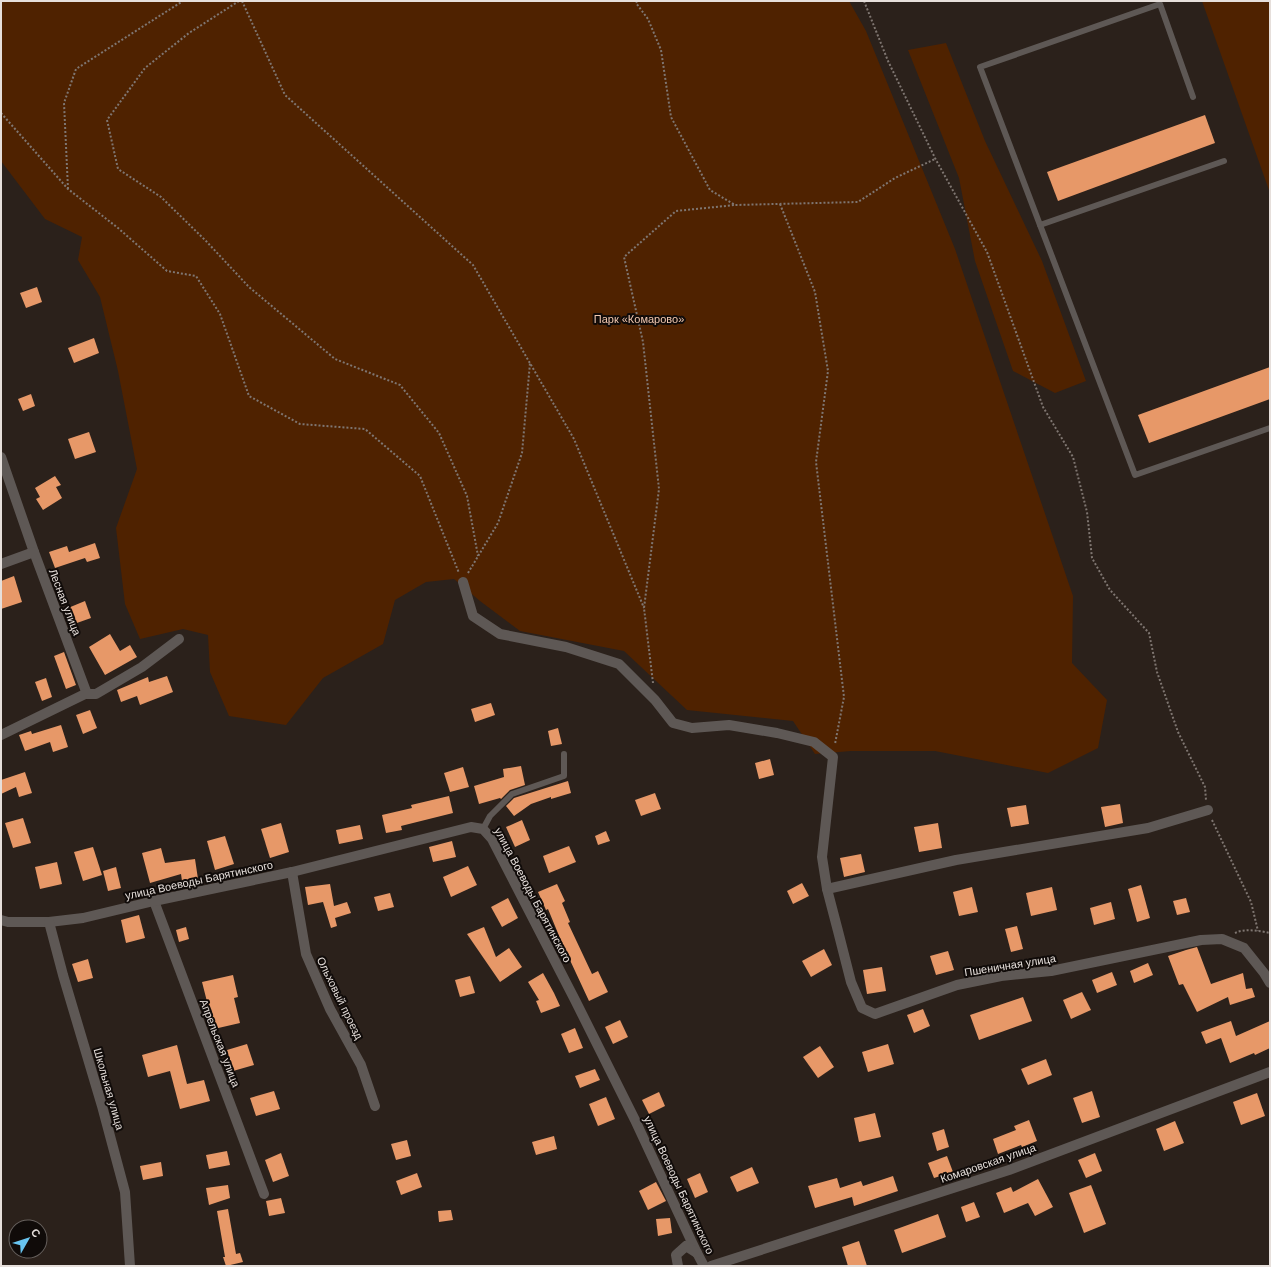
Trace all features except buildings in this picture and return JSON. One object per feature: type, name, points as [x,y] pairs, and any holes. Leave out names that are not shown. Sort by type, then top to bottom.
[{"type":"street","name":"Лесная улица","points":[[1,457],[34,552],[87,694]]},
{"type":"street","points":[[1,564],[34,552]]},
{"type":"street","points":[[463,582],[473,616],[500,634],[566,647],[619,664],[656,700],[673,723],[692,728],[729,725],[777,733],[814,742],[833,757]]},
{"type":"street","points":[[1,734],[87,694],[96,694],[142,667],[179,640]]},
{"type":"street","name":"Пшеничная улица","points":[[833,757],[830,771],[822,857],[827,889],[851,982],[862,1008],[875,1014],[957,985],[1001,976],[1051,971],[1201,940],[1222,939],[1244,948],[1270,983]]},
{"type":"street","points":[[827,889],[956,860],[1148,828],[1208,810]]},
{"type":"street","name":"улица Воеводы Барятинского","points":[[1,920],[8,922],[49,922],[83,918],[154,901],[292,872],[472,827],[483,829],[492,839],[579,1007],[635,1120],[704,1266]]},
{"type":"street","name":"Ольховый проезд","points":[[292,872],[306,954],[330,1009],[361,1065],[375,1106]]},
{"type":"street","name":"Апрельская улица","points":[[154,901],[264,1194]]},
{"type":"street","name":"Школьная улица","points":[[49,922],[125,1192],[130,1266]]},
{"type":"street","name":"Комаровская улица","points":[[711,1266],[1009,1170],[1270,1072]]},
{"type":"street","points":[[678,1266],[676,1255],[686,1246],[697,1253]]},
{"type":"lane","points":[[1193,97],[1160,4],[980,67],[1135,475],[1270,428]]},
{"type":"lane","points":[[1040,225],[1224,160]]},
{"type":"lane","points":[[483,829],[490,816],[512,794],[564,776],[564,754]]},
{"type":"path","points":[[68,189],[64,103],[76,69],[183,1]]},
{"type":"path","points":[[239,1],[189,33],[145,68],[107,120],[118,168],[161,197],[206,241],[249,287],[335,359],[400,385],[439,433],[467,496],[478,557]]},
{"type":"path","points":[[242,1],[285,95],[473,266],[574,439],[644,608]]},
{"type":"path","points":[[864,1],[888,61],[935,158],[987,252],[1043,407],[1072,457],[1087,512],[1092,558],[1110,590],[1149,633],[1157,672],[1178,732],[1205,787],[1208,810],[1251,902],[1258,931]]},
{"type":"path","points":[[636,2],[648,19],[661,50],[671,117],[710,190],[735,205]]},
{"type":"path","points":[[1,113],[68,189],[118,228],[167,271],[196,276],[220,314],[249,396],[300,424],[365,429],[420,476],[463,582]]},
{"type":"path","points":[[656,700],[644,608],[659,489],[643,342],[624,257],[676,211],[735,205],[858,202],[895,178],[935,158]]},
{"type":"path","points":[[780,204],[815,292],[828,371],[816,462],[844,697],[833,757]]},
{"type":"path","points":[[463,582],[498,523],[522,453],[530,363]]},
{"type":"path","points":[[1222,939],[1239,931],[1258,931],[1270,933]]},
{"type":"green space","name":"Парк «Комарово»","points":[[1,1],[849,1],[866,31],[955,249],[1073,596],[1072,663],[1107,700],[1098,748],[1048,773],[935,751],[851,751],[815,754],[793,721],[687,710],[624,651],[520,631],[454,579],[426,582],[395,600],[383,644],[323,678],[286,725],[229,716],[210,672],[208,635],[183,629],[140,639],[125,604],[116,528],[137,469],[118,371],[100,297],[78,260],[82,237],[45,219],[1,161]]},
{"type":"green space","points":[[1202,1],[1270,1],[1270,193],[1264,176]]},
{"type":"green space","points":[[946,43],[985,141],[1042,261],[1086,381],[1055,393],[1013,371],[975,261],[959,178],[908,50]]}]
